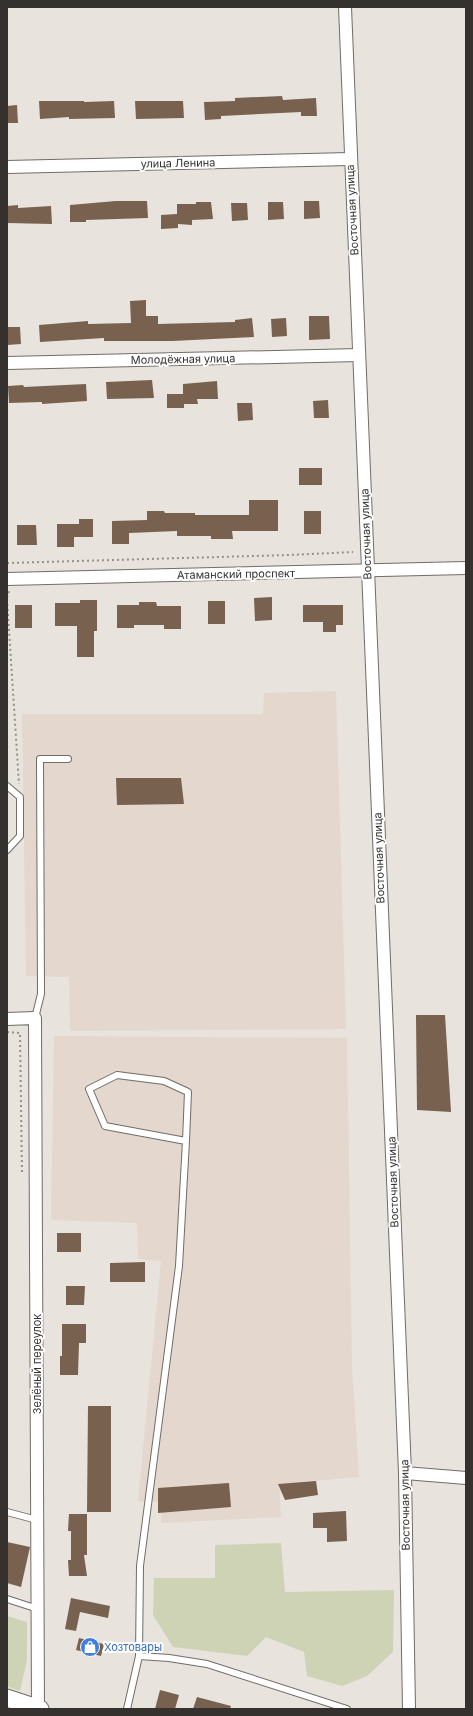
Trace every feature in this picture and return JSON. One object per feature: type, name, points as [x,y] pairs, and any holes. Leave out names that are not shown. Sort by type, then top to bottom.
[{"type":"main road","points":[[7,1698],[39,1709]]},
{"type":"street","name":"Восточная улица","points":[[345,7],[350,159],[360,355],[367,571],[405,1473],[409,1709]]},
{"type":"street","name":"улица Ленина","points":[[7,167],[350,159]]},
{"type":"street","name":"Молодёжная улица","points":[[7,363],[360,355]]},
{"type":"street","name":"Атаманский проспект","points":[[7,579],[466,568]]},
{"type":"street","points":[[7,1019],[35,1018]]},
{"type":"street","name":"Зелёный переулок","points":[[35,1018],[39,1709]]},
{"type":"street","points":[[405,1473],[466,1478]]},
{"type":"lane","points":[[35,1018],[41,994],[40,759],[68,759]]},
{"type":"lane","points":[[7,786],[20,797],[20,836],[7,850]]},
{"type":"lane","points":[[127,1709],[138,1656],[140,1566],[180,1266],[186,1141],[188,1092],[164,1081],[117,1075],[89,1089],[105,1126],[186,1141]]},
{"type":"lane","points":[[7,1512],[37,1520]]},
{"type":"lane","points":[[7,1599],[38,1608]]},
{"type":"lane","points":[[138,1656],[168,1658],[208,1664],[347,1709]]},
{"type":"path","points":[[7,563],[353,552]]},
{"type":"path","points":[[7,599],[20,797]]},
{"type":"shaded area","points":[[336,691],[346,1029],[70,1031],[69,977],[26,976],[22,714],[263,714],[264,693]]},
{"type":"shaded area","points":[[54,1036],[347,1038],[352,1366],[359,1477],[279,1484],[281,1517],[161,1523],[162,1502],[138,1501],[161,1261],[138,1259],[137,1223],[51,1220]]},
{"type":"green space","points":[[281,1543],[285,1592],[394,1590],[393,1652],[367,1676],[342,1686],[307,1676],[304,1652],[266,1637],[247,1656],[173,1647],[153,1615],[154,1578],[215,1578],[215,1545]]},
{"type":"green space","points":[[7,1616],[27,1622],[27,1660],[20,1691],[7,1686]]},
{"type":"building","points":[[282,96],[283,100],[316,98],[317,116],[301,116],[301,112],[221,116],[221,119],[205,120],[204,102],[235,101],[235,98]]},
{"type":"building","points":[[39,101],[114,101],[115,118],[69,119],[69,117],[40,119]]},
{"type":"building","points":[[135,101],[183,101],[184,118],[136,119]]},
{"type":"building","points":[[17,105],[18,123],[7,123],[7,106]]},
{"type":"building","points":[[116,201],[147,201],[148,218],[70,222],[70,205]]},
{"type":"building","points":[[304,201],[319,201],[320,218],[304,219]]},
{"type":"building","points":[[196,202],[211,202],[213,219],[192,220],[192,225],[178,224],[178,228],[161,229],[161,215],[177,214],[177,204],[196,204]]},
{"type":"building","points":[[268,202],[283,202],[284,219],[268,220]]},
{"type":"building","points":[[231,203],[247,203],[248,220],[232,221]]},
{"type":"building","points":[[18,205],[18,208],[51,206],[52,224],[7,223],[7,206]]},
{"type":"building","points":[[146,300],[146,316],[158,316],[158,324],[235,322],[235,320],[252,318],[254,337],[172,341],[104,341],[104,338],[40,342],[39,325],[88,321],[88,324],[131,323],[130,301]]},
{"type":"building","points":[[309,316],[329,316],[330,339],[309,340]]},
{"type":"building","points":[[286,318],[287,336],[272,337],[271,319]]},
{"type":"building","points":[[7,327],[20,327],[21,344],[7,345]]},
{"type":"building","points":[[152,380],[154,398],[107,399],[106,382]]},
{"type":"building","points":[[217,381],[218,399],[197,399],[198,404],[184,404],[184,408],[167,408],[167,394],[183,394],[183,384]]},
{"type":"building","points":[[86,384],[87,401],[42,404],[42,402],[9,403],[8,386],[23,385],[24,387]]},
{"type":"building","points":[[328,400],[329,418],[314,418],[313,401]]},
{"type":"building","points":[[237,403],[252,403],[253,420],[238,421]]},
{"type":"building","points":[[299,468],[322,468],[322,485],[299,485]]},
{"type":"building","points":[[249,500],[278,500],[278,531],[232,531],[233,539],[211,539],[211,536],[177,536],[177,531],[129,533],[129,544],[112,544],[112,521],[147,520],[147,511],[164,511],[165,513],[195,513],[195,515],[249,515]]},
{"type":"building","points":[[304,511],[321,511],[321,534],[304,534]]},
{"type":"building","points":[[79,519],[93,519],[93,537],[74,537],[74,547],[57,547],[57,524],[79,524]]},
{"type":"building","points":[[17,525],[36,525],[37,545],[17,545]]},
{"type":"building","points":[[272,597],[272,620],[255,621],[254,598]]},
{"type":"building","points":[[80,600],[97,600],[97,631],[94,631],[94,657],[77,657],[77,626],[55,626],[55,603],[80,603]]},
{"type":"building","points":[[208,601],[225,601],[225,624],[208,624]]},
{"type":"building","points":[[139,602],[156,602],[157,606],[181,606],[181,629],[164,629],[164,625],[134,625],[134,628],[117,628],[117,605],[139,605]]},
{"type":"building","points":[[15,605],[32,605],[32,628],[15,628]]},
{"type":"building","points":[[303,605],[343,605],[343,625],[336,625],[336,632],[323,632],[323,622],[303,622]]},
{"type":"building","points":[[116,778],[181,778],[184,804],[117,805]]},
{"type":"building","points":[[416,1015],[445,1015],[451,1112],[417,1110]]},
{"type":"building","points":[[57,1233],[81,1233],[81,1252],[57,1252]]},
{"type":"building","points":[[145,1262],[145,1282],[110,1282],[110,1263]]},
{"type":"building","points":[[66,1286],[85,1286],[84,1305],[66,1305]]},
{"type":"building","points":[[62,1324],[86,1324],[86,1343],[79,1343],[78,1375],[60,1375],[60,1356],[62,1356]]},
{"type":"building","points":[[88,1406],[111,1406],[111,1512],[87,1512]]},
{"type":"building","points":[[316,1481],[318,1495],[285,1500],[278,1484]]},
{"type":"building","points":[[229,1483],[231,1507],[158,1513],[158,1488]]},
{"type":"building","points":[[346,1511],[347,1541],[327,1542],[327,1528],[313,1528],[313,1513]]},
{"type":"building","points":[[69,1514],[87,1514],[87,1555],[84,1555],[87,1576],[69,1576],[68,1560],[71,1560],[71,1531],[68,1531]]},
{"type":"building","points":[[7,1542],[30,1547],[21,1587],[7,1583]]},
{"type":"building","points":[[71,1598],[110,1606],[108,1618],[80,1612],[76,1631],[65,1629]]},
{"type":"building","name":"Хозтовары","points":[[79,1638],[104,1644],[101,1656],[76,1650]]},
{"type":"building","points":[[160,1690],[179,1695],[175,1709],[155,1709]]},
{"type":"building","points":[[197,1697],[231,1706],[230,1709],[193,1709]]},
{"type":"place","name":"Хозтовары","points":[[90,1647]]}]
